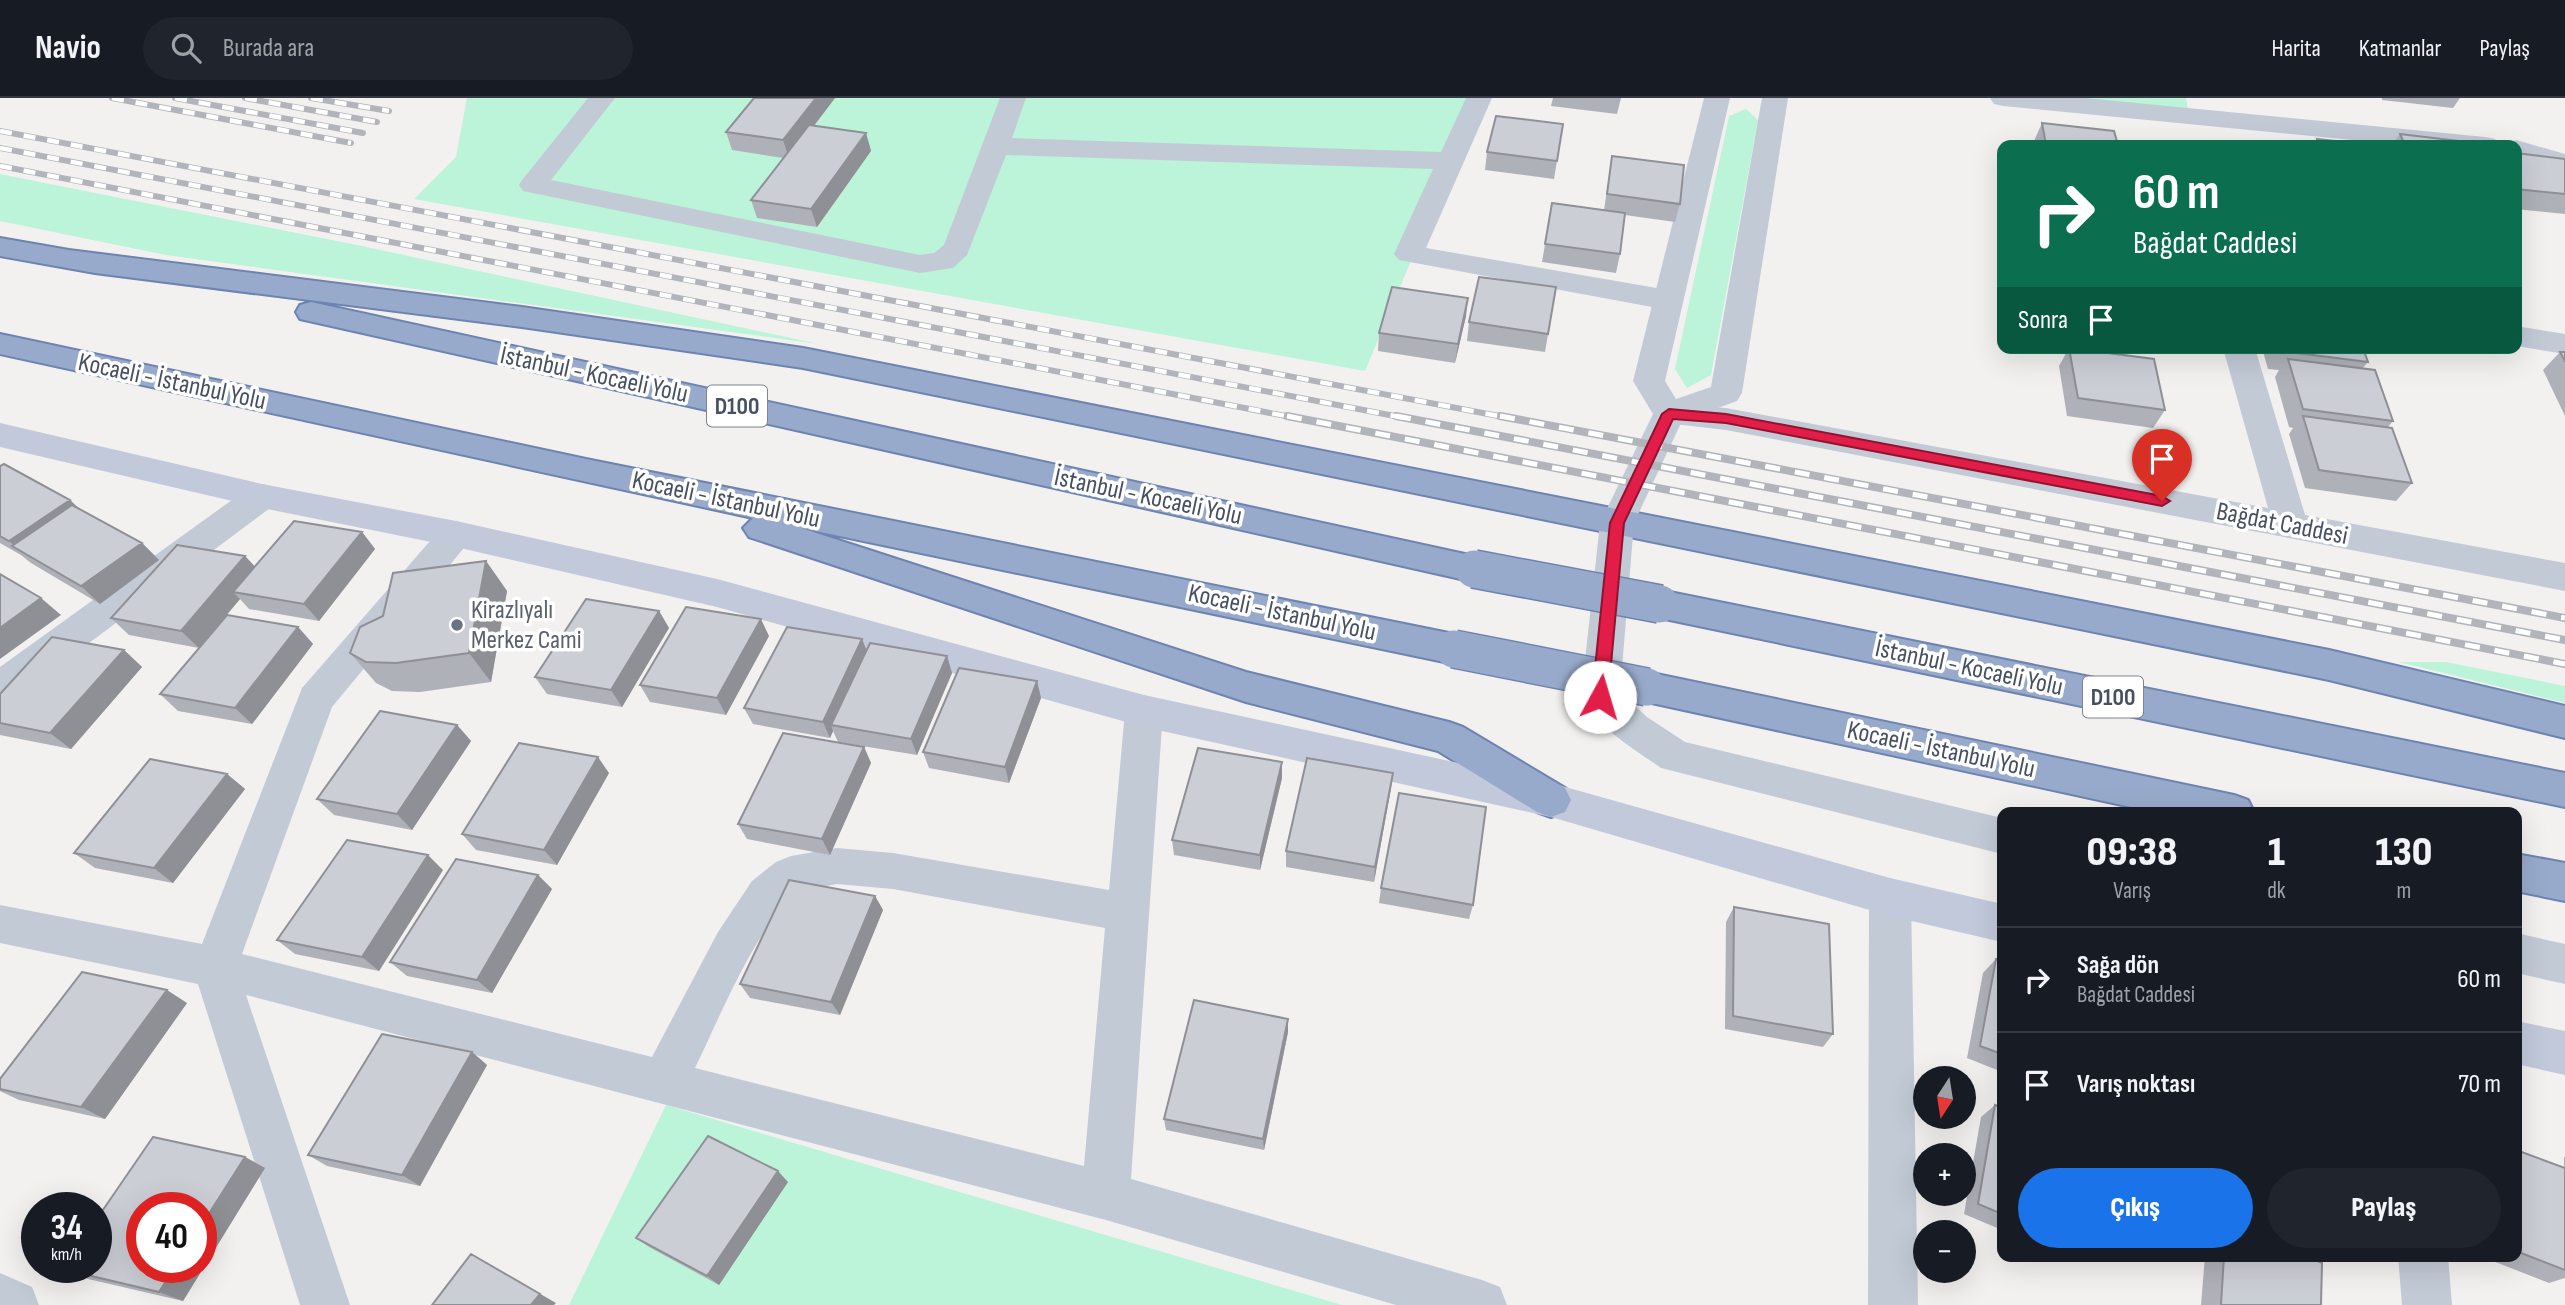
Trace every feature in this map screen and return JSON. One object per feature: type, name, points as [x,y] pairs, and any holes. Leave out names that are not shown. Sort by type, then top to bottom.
[{"type":"highway","name":"İstanbul - Kocaeli Yolu","points":[[0,247],[70,259],[1474,569],[1660,604],[2565,790]]},
{"type":"highway","points":[[70,259],[522,317],[803,358],[2329,665],[2565,722]]},
{"type":"highway","name":"Kocaeli - İstanbul Yolu","points":[[0,344],[586,471],[1647,687],[2211,807]]},
{"type":"highway","points":[[586,471],[1246,687],[1449,738],[1551,800]]},
{"type":"highway","points":[[2522,873],[2565,882]]},
{"type":"main road","points":[[0,435],[262,496],[456,534],[717,593],[1144,711],[1551,800],[1890,897],[1997,922]]},
{"type":"main road","points":[[2522,1043],[2565,1054]]},
{"type":"street","points":[[602,98],[533,185],[920,264],[943,261],[957,249],[1013,98]]},
{"type":"street","points":[[1479,98],[1409,254],[1668,300]]},
{"type":"street","points":[[1669,414],[1648,381],[1717,98]]},
{"type":"street","points":[[1775,98],[1726,393],[1669,414],[1617,523],[1600,697],[1633,728],[1675,756],[1997,835]]},
{"type":"street","points":[[2003,98],[2187,107],[2446,140]]},
{"type":"street","points":[[2187,107],[2192,140]]},
{"type":"street","points":[[995,146],[1450,161]]},
{"type":"street","points":[[2522,150],[2565,163]]},
{"type":"street","points":[[2522,337],[2565,344]]},
{"type":"street","points":[[2241,354],[2290,525]]},
{"type":"street","name":"Bağdat Caddesi","points":[[1669,414],[1726,419],[2565,577]]},
{"type":"street","points":[[0,688],[262,496]]},
{"type":"street","points":[[325,1305],[215,967],[316,699],[456,534]]},
{"type":"street","points":[[1106,1196],[1144,711]]},
{"type":"street","points":[[664,1082],[733,946],[767,894],[791,875],[837,866],[893,871],[1128,913]]},
{"type":"street","points":[[1890,897],[1892,1305]]},
{"type":"street","points":[[0,924],[215,967],[664,1082],[1106,1196],[1482,1305]]},
{"type":"street","points":[[2522,954],[2565,964]]},
{"type":"street","points":[[2423,1262],[2427,1305]]},
{"type":"street","points":[[0,1298],[14,1305]]},
{"type":"green space","points":[[467,98],[1479,98],[1365,371],[414,199],[456,157]]},
{"type":"green space","points":[[2003,98],[2186,98],[2189,115]]},
{"type":"green space","points":[[1746,109],[1758,120],[1711,375],[1687,388],[1675,369],[1729,116]]},
{"type":"green space","points":[[0,174],[357,245],[819,344],[166,255],[0,221]]},
{"type":"green space","points":[[2399,662],[2446,662],[2565,686],[2565,703]]},
{"type":"green space","points":[[666,1105],[1342,1305],[569,1305]]},
{"type":"building","points":[[754,98],[816,98],[783,140],[726,132]]},
{"type":"building","points":[[1496,116],[1563,124],[1557,161],[1487,152]]},
{"type":"building","points":[[2042,123],[2114,131],[2117,140],[2045,140]]},
{"type":"building","points":[[809,125],[866,133],[811,209],[751,200]]},
{"type":"building","points":[[2400,134],[2450,140],[2403,140]]},
{"type":"building","points":[[2522,154],[2565,159],[2565,194],[2522,190]]},
{"type":"building","points":[[1612,156],[1684,165],[1680,204],[1607,194]]},
{"type":"building","points":[[1552,203],[1625,213],[1620,254],[1545,244]]},
{"type":"building","points":[[1479,277],[1556,287],[1548,334],[1469,322]]},
{"type":"building","points":[[1392,287],[1468,298],[1458,344],[1379,333]]},
{"type":"building","points":[[2070,354],[2115,354],[2154,359],[2165,410],[2078,398]]},
{"type":"building","points":[[2305,354],[2365,354],[2368,362]]},
{"type":"building","points":[[2288,359],[2375,370],[2393,421],[2303,409]]},
{"type":"building","points":[[2303,416],[2392,428],[2412,483],[2319,470]]},
{"type":"building","points":[[4,464],[70,500],[9,541],[0,536],[0,466]]},
{"type":"building","points":[[72,505],[142,543],[81,586],[12,546]]},
{"type":"building","points":[[294,521],[362,532],[304,604],[233,592]]},
{"type":"building","points":[[177,545],[245,556],[181,631],[111,618]]},
{"type":"building","points":[[486,561],[469,653],[396,663],[366,662],[350,653],[360,627],[383,616],[393,573]]},
{"type":"building","points":[[0,574],[41,598],[0,628]]},
{"type":"building","points":[[586,599],[659,611],[611,690],[535,677]]},
{"type":"building","points":[[686,607],[761,619],[717,698],[640,685]]},
{"type":"building","points":[[227,615],[298,627],[235,708],[160,694]]},
{"type":"building","points":[[787,627],[862,639],[823,722],[744,708]]},
{"type":"building","points":[[52,637],[124,650],[50,733],[0,723],[0,694]]},
{"type":"building","points":[[870,643],[947,656],[911,739],[831,725]]},
{"type":"building","points":[[959,668],[1037,681],[1005,767],[923,752]]},
{"type":"building","points":[[380,711],[457,725],[397,814],[317,799]]},
{"type":"building","points":[[783,733],[864,747],[822,839],[738,824]]},
{"type":"building","points":[[519,743],[598,757],[544,850],[462,834]]},
{"type":"building","points":[[1198,748],[1282,762],[1260,855],[1172,840]]},
{"type":"building","points":[[1307,758],[1393,773],[1375,867],[1286,851]]},
{"type":"building","points":[[150,759],[227,774],[154,868],[74,853]]},
{"type":"building","points":[[1399,793],[1486,807],[1473,905],[1381,888]]},
{"type":"building","points":[[347,840],[428,855],[362,957],[277,940]]},
{"type":"building","points":[[456,859],[538,875],[477,980],[390,962]]},
{"type":"building","points":[[789,880],[875,896],[831,1002],[740,984]]},
{"type":"building","points":[[1734,907],[1829,924],[1833,1034],[1733,1016]]},
{"type":"building","points":[[1996,959],[1997,1052],[1980,1046]]},
{"type":"building","points":[[82,972],[167,990],[81,1107],[0,1089],[0,1079]]},
{"type":"building","points":[[1194,1000],[1288,1019],[1263,1139],[1164,1119]]},
{"type":"building","points":[[382,1034],[472,1052],[402,1175],[308,1155]]},
{"type":"building","points":[[1995,1105],[1997,1212],[1978,1204]]},
{"type":"building","points":[[708,1136],[778,1171],[707,1276],[636,1238]]},
{"type":"building","points":[[153,1137],[245,1157],[217,1201],[217,1192],[126,1192],[126,1283],[165,1283],[159,1292],[112,1281],[112,1197]]},
{"type":"building","points":[[2522,1152],[2565,1168],[2565,1270],[2522,1253]]},
{"type":"building","points":[[471,1254],[540,1294],[531,1305],[432,1305]]},
{"type":"building","points":[[2224,1262],[2322,1263],[2321,1305],[2221,1305]]},
{"type":"railway","points":[[112,98],[351,143]]},
{"type":"railway","points":[[175,98],[363,133]]},
{"type":"railway","points":[[245,98],[377,122]]},
{"type":"railway","points":[[311,98],[389,111]]},
{"type":"railway","points":[[0,131],[1509,418]]},
{"type":"railway","points":[[0,148],[1405,418]]},
{"type":"railway","points":[[0,166],[1296,418]]},
{"type":"railway","points":[[1287,416],[2565,664]]},
{"type":"railway","points":[[1396,416],[2565,640]]},
{"type":"railway","points":[[1500,416],[2565,618]]},
{"type":"place","name":"Kirazlıyalı Merkez Cami","points":[[457,625]]},
{"type":"route","points":[[1600,697],[1617,523],[1669,414],[1726,419],[2162,501]]}]
